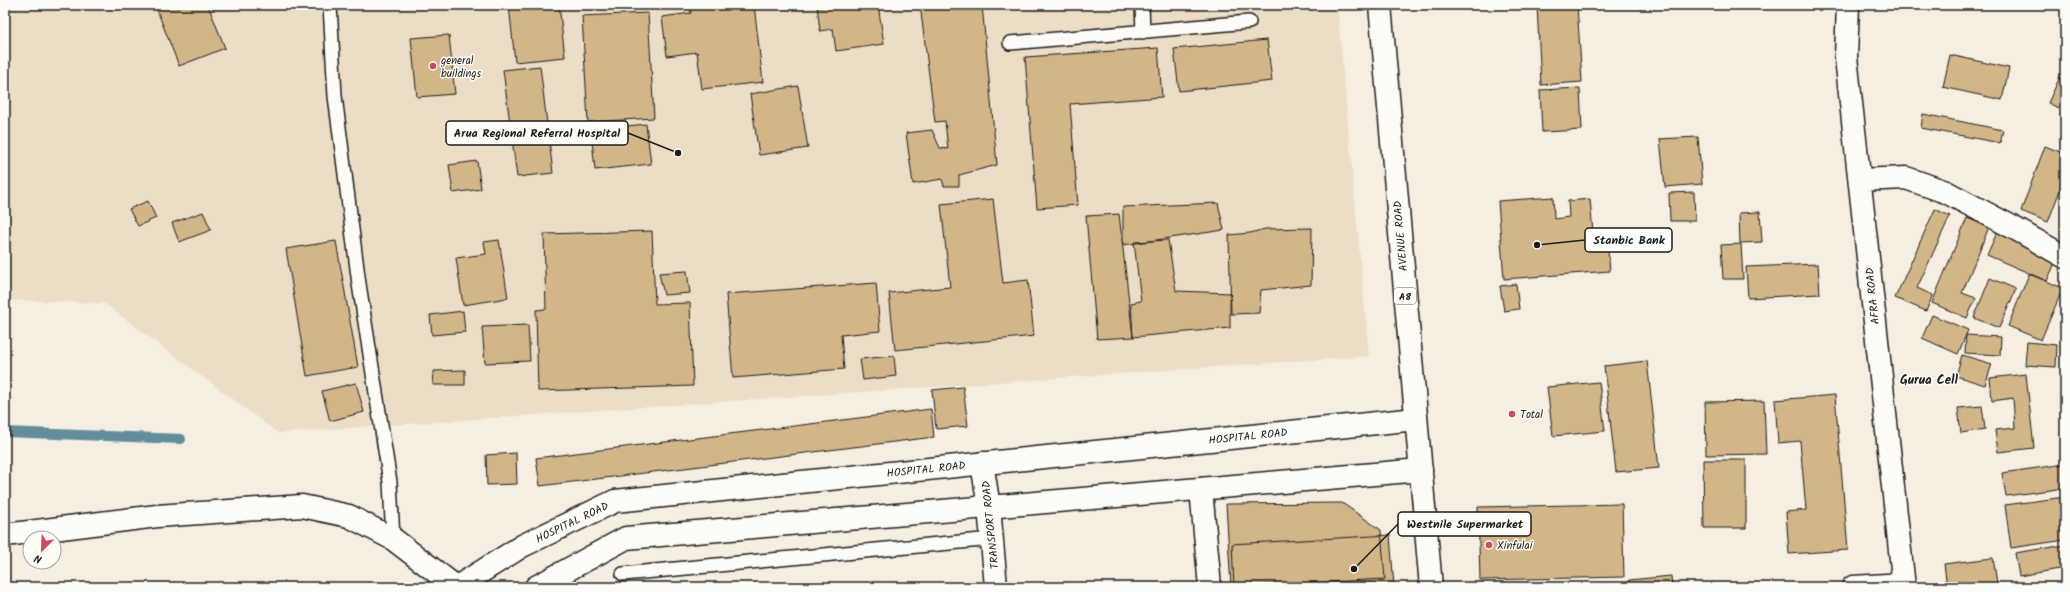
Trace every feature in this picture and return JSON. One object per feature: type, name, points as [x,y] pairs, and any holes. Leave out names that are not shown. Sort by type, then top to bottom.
[{"type":"main road","name":"AVENUE ROAD","points":[[1380,5],[1431,587]]},
{"type":"main road","name":"AFRA ROAD","points":[[1848,5],[1846,57],[1904,585]]},
{"type":"main road","points":[[1860,180],[1906,178],[1946,192],[2065,257]]},
{"type":"main road","name":"HOSPITAL ROAD","points":[[456,587],[522,546],[615,501],[1416,419]]},
{"type":"main road","name":"TRANSPORT ROAD","points":[[982,463],[989,507],[996,587]]},
{"type":"main road","points":[[536,587],[626,538],[1421,470]]},
{"type":"main road","points":[[1201,489],[1210,587]]},
{"type":"main road","points":[[5,535],[157,516],[302,506],[349,516],[393,539],[456,587]]},
{"type":"main road","points":[[1853,587],[1904,585]]},
{"type":"lane","points":[[330,5],[336,104],[359,284],[390,482],[393,539]]},
{"type":"lane","points":[[1142,5],[1143,32]]},
{"type":"lane","points":[[1010,43],[1249,22]]},
{"type":"lane","points":[[623,574],[992,539]]},
{"type":"shaded area","points":[[5,5],[1337,5],[1369,356],[278,433],[104,303],[5,300]]},
{"type":"building","points":[[155,5],[208,5],[225,48],[179,66]]},
{"type":"building","points":[[509,5],[559,5],[565,57],[515,62]]},
{"type":"building","points":[[690,5],[754,5],[763,82],[702,89],[697,52],[667,56],[662,17],[691,13]]},
{"type":"building","points":[[817,5],[878,5],[884,44],[836,51],[833,29],[820,31]]},
{"type":"building","points":[[920,5],[982,5],[997,165],[959,175],[959,186],[944,186],[942,179],[913,184],[906,133],[932,130],[940,148],[948,149],[945,121],[935,122]]},
{"type":"building","points":[[1537,5],[1577,5],[1582,82],[1541,85]]},
{"type":"building","points":[[648,13],[654,118],[588,122],[582,16]]},
{"type":"building","name":"general buildings","points":[[449,35],[455,94],[417,97],[411,38]]},
{"type":"building","points":[[1267,40],[1272,81],[1179,91],[1174,49]]},
{"type":"building","points":[[1158,48],[1162,97],[1070,104],[1078,205],[1037,208],[1025,57]]},
{"type":"building","points":[[1950,55],[2009,68],[2002,100],[1943,87]]},
{"type":"building","points":[[540,66],[553,173],[517,177],[503,70]]},
{"type":"building","points":[[2065,68],[2065,111],[2048,103]]},
{"type":"building","points":[[798,86],[808,148],[759,155],[750,94]]},
{"type":"building","points":[[1580,88],[1582,130],[1542,132],[1540,90]]},
{"type":"building","points":[[1923,114],[2003,130],[2000,143],[1921,128]]},
{"type":"building","points":[[646,124],[651,164],[595,170],[591,130]]},
{"type":"building","points":[[1698,137],[1702,184],[1665,187],[1660,139]]},
{"type":"building","points":[[2045,146],[2065,154],[2065,177],[2048,222],[2021,211]]},
{"type":"building","points":[[477,161],[481,189],[453,193],[449,165]]},
{"type":"building","points":[[1694,192],[1695,221],[1670,221],[1669,193]]},
{"type":"building","points":[[1553,197],[1554,219],[1569,217],[1568,201],[1590,199],[1593,233],[1606,232],[1610,271],[1504,279],[1498,201]]},
{"type":"building","points":[[993,199],[1003,283],[1028,280],[1034,336],[895,350],[889,293],[950,287],[941,204]]},
{"type":"building","points":[[148,201],[156,218],[138,226],[129,209]]},
{"type":"building","points":[[1218,203],[1224,230],[1123,245],[1123,207]]},
{"type":"building","points":[[1935,209],[1950,216],[1917,288],[1933,295],[1926,311],[1895,298]]},
{"type":"building","points":[[203,212],[211,230],[179,242],[172,223]]},
{"type":"building","points":[[1760,212],[1762,242],[1740,243],[1739,213]]},
{"type":"building","points":[[1119,214],[1133,337],[1097,339],[1086,216]]},
{"type":"building","points":[[1967,218],[1989,227],[1962,293],[1976,298],[1967,318],[1932,303]]},
{"type":"building","points":[[1312,228],[1311,285],[1261,290],[1259,313],[1231,314],[1229,235],[1250,233],[1265,229]]},
{"type":"building","points":[[1999,228],[2059,254],[2047,281],[1987,255]]},
{"type":"building","points":[[652,231],[655,304],[690,303],[693,386],[538,391],[536,310],[546,309],[544,234]]},
{"type":"building","points":[[499,240],[508,298],[463,305],[456,258],[486,254],[484,242]]},
{"type":"building","points":[[1168,240],[1176,291],[1230,293],[1230,328],[1133,337],[1131,303],[1141,301],[1134,242]]},
{"type":"building","points":[[336,241],[358,367],[307,376],[286,249]]},
{"type":"building","points":[[1741,244],[1743,279],[1723,279],[1721,245]]},
{"type":"building","points":[[1818,264],[1820,294],[1748,298],[1746,267]]},
{"type":"building","points":[[687,271],[690,293],[664,295],[659,273]]},
{"type":"building","points":[[2029,274],[2063,288],[2041,340],[2008,326]]},
{"type":"building","points":[[1990,278],[2016,289],[1999,328],[1974,318]]},
{"type":"building","points":[[876,283],[880,331],[841,335],[844,369],[733,378],[726,294]]},
{"type":"building","points":[[1516,284],[1519,309],[1504,311],[1500,286]]},
{"type":"building","points":[[463,311],[465,332],[432,335],[430,315]]},
{"type":"building","points":[[1932,315],[1968,330],[1958,354],[1922,338]]},
{"type":"building","points":[[528,325],[530,361],[485,363],[482,327]]},
{"type":"building","points":[[1966,335],[2001,337],[2000,355],[1965,353]]},
{"type":"building","points":[[2027,342],[2057,345],[2056,367],[2025,365]]},
{"type":"building","points":[[1962,355],[1992,364],[1985,385],[1956,376]]},
{"type":"building","points":[[894,356],[896,376],[863,380],[860,359]]},
{"type":"building","points":[[1647,361],[1659,468],[1616,472],[1604,366]]},
{"type":"building","points":[[465,370],[465,385],[433,385],[434,371]]},
{"type":"building","points":[[2026,374],[2034,448],[1998,452],[1995,430],[2015,428],[2013,398],[1992,401],[1990,378]]},
{"type":"building","points":[[1599,382],[1605,431],[1553,436],[1547,387]]},
{"type":"building","points":[[356,383],[364,412],[330,421],[322,391]]},
{"type":"building","points":[[963,387],[968,426],[936,429],[932,390]]},
{"type":"building","points":[[1835,395],[1848,550],[1789,554],[1786,512],[1806,510],[1800,441],[1778,443],[1775,400]]},
{"type":"building","points":[[1764,401],[1766,454],[1706,455],[1705,402]]},
{"type":"building","points":[[1982,406],[1985,429],[1961,433],[1958,408]]},
{"type":"building","points":[[931,409],[934,437],[540,486],[536,458]]},
{"type":"building","points":[[516,453],[517,484],[487,485],[486,455]]},
{"type":"building","points":[[1703,460],[1746,460],[1746,528],[1704,528]]},
{"type":"building","points":[[2065,464],[2065,488],[2006,496],[2002,473]]},
{"type":"building","points":[[2065,497],[2065,540],[2011,548],[2005,505]]},
{"type":"building","points":[[1342,503],[1381,530],[1385,579],[1231,587],[1226,504]]},
{"type":"building","points":[[1622,504],[1624,577],[1480,580],[1478,507]]},
{"type":"building","points":[[1390,535],[1394,587],[1234,587],[1232,544]]},
{"type":"building","points":[[2065,545],[2065,568],[2019,576],[2015,553]]},
{"type":"building","points":[[1993,558],[1997,583],[1967,587],[1947,587],[1944,564]]},
{"type":"building","points":[[1671,576],[1672,587],[1630,587],[1629,580]]},
{"type":"building","points":[[1620,584],[1620,587],[1593,587]]},
{"type":"waterway","points":[[5,432],[181,439]]},
{"type":"place","name":"general buildings","points":[[433,66]]},
{"type":"place","name":"Arua Regional Referral Hospital","points":[[678,153]]},
{"type":"place","name":"Stanbic Bank","points":[[1537,245]]},
{"type":"place","name":"Total","points":[[1512,414]]},
{"type":"place","name":"Xinfulai","points":[[1489,545]]},
{"type":"place","name":"Westnile Supermarket","points":[[1354,569]]},
{"type":"district","name":"Gurua Cell","points":[[1929,379]]}]
